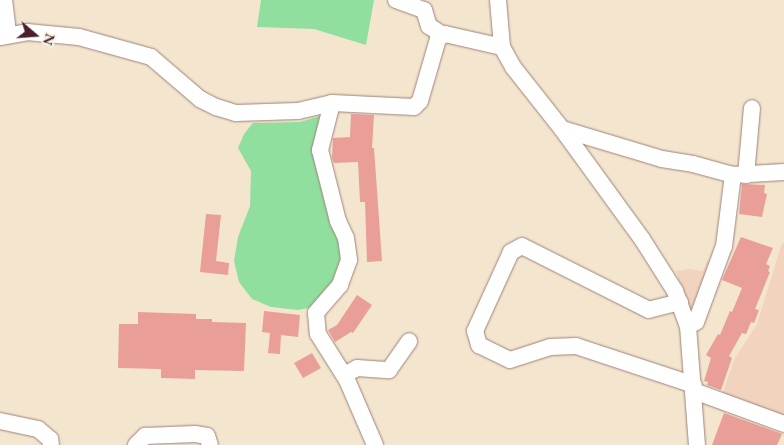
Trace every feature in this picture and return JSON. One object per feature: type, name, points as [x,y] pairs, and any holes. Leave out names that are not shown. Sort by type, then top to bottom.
[{"type":"street","points":[[4,0],[4,35],[27,32],[79,37],[151,57],[200,99],[216,107],[236,113],[298,110],[332,103],[414,107],[420,101],[438,39],[443,35]]},
{"type":"street","points":[[396,0],[424,10],[429,26],[443,35],[502,48]]},
{"type":"street","points":[[498,0],[502,48],[523,80],[562,129],[642,239],[676,291],[688,326],[697,445]]},
{"type":"street","points":[[332,103],[320,150],[338,221],[346,238],[349,260],[340,285],[316,313],[318,334],[344,375],[374,443],[390,445]]},
{"type":"street","points":[[688,326],[696,322],[724,246],[752,108]]},
{"type":"street","points":[[562,129],[662,159],[739,175],[784,172]]},
{"type":"street","points":[[680,302],[649,310],[522,246],[511,252],[475,331],[479,345],[510,360],[550,347],[576,346],[694,388],[784,424]]},
{"type":"street","points":[[344,375],[357,368],[389,370],[409,341]]},
{"type":"street","points":[[0,421],[38,428],[50,439],[51,445]]},
{"type":"street","points":[[136,445],[145,436],[195,434],[206,436],[210,445]]},
{"type":"shaded area","points":[[782,243],[784,243],[784,419],[722,395],[734,360],[757,324]]},
{"type":"shaded area","points":[[707,261],[714,263],[691,315],[676,271],[688,269],[703,271]]},
{"type":"green space","points":[[261,0],[374,0],[366,45],[314,29],[257,27]]},
{"type":"green space","points":[[324,115],[325,197],[330,225],[339,240],[342,258],[339,277],[314,307],[298,310],[271,307],[252,299],[239,282],[234,261],[238,237],[250,206],[251,171],[238,148],[244,134],[253,123],[300,122]]},
{"type":"building","points":[[351,114],[374,115],[372,148],[374,148],[382,261],[367,262],[365,202],[360,202],[358,162],[334,163],[332,158],[333,138],[350,137]]},
{"type":"building","points":[[742,184],[765,185],[764,193],[767,194],[762,217],[739,214]]},
{"type":"building","points":[[206,214],[221,215],[216,261],[229,263],[228,275],[200,272]]},
{"type":"building","points":[[741,237],[773,248],[766,264],[770,266],[768,271],[770,272],[755,309],[759,310],[754,323],[751,322],[746,334],[742,333],[729,356],[732,358],[721,390],[707,385],[708,382],[704,381],[711,358],[706,355],[718,334],[720,335],[742,288],[722,280]]},
{"type":"building","points":[[357,295],[372,305],[353,333],[351,332],[335,342],[328,330],[337,325]]},
{"type":"building","points":[[264,311],[300,315],[298,337],[281,335],[280,354],[268,353],[270,333],[262,332]]},
{"type":"building","points":[[138,312],[196,314],[196,319],[212,319],[212,322],[246,323],[244,371],[195,370],[195,379],[161,378],[161,369],[118,368],[119,324],[138,324]]},
{"type":"building","points":[[312,353],[321,368],[303,378],[294,363]]},
{"type":"building","points":[[724,413],[782,434],[777,445],[712,445]]}]
